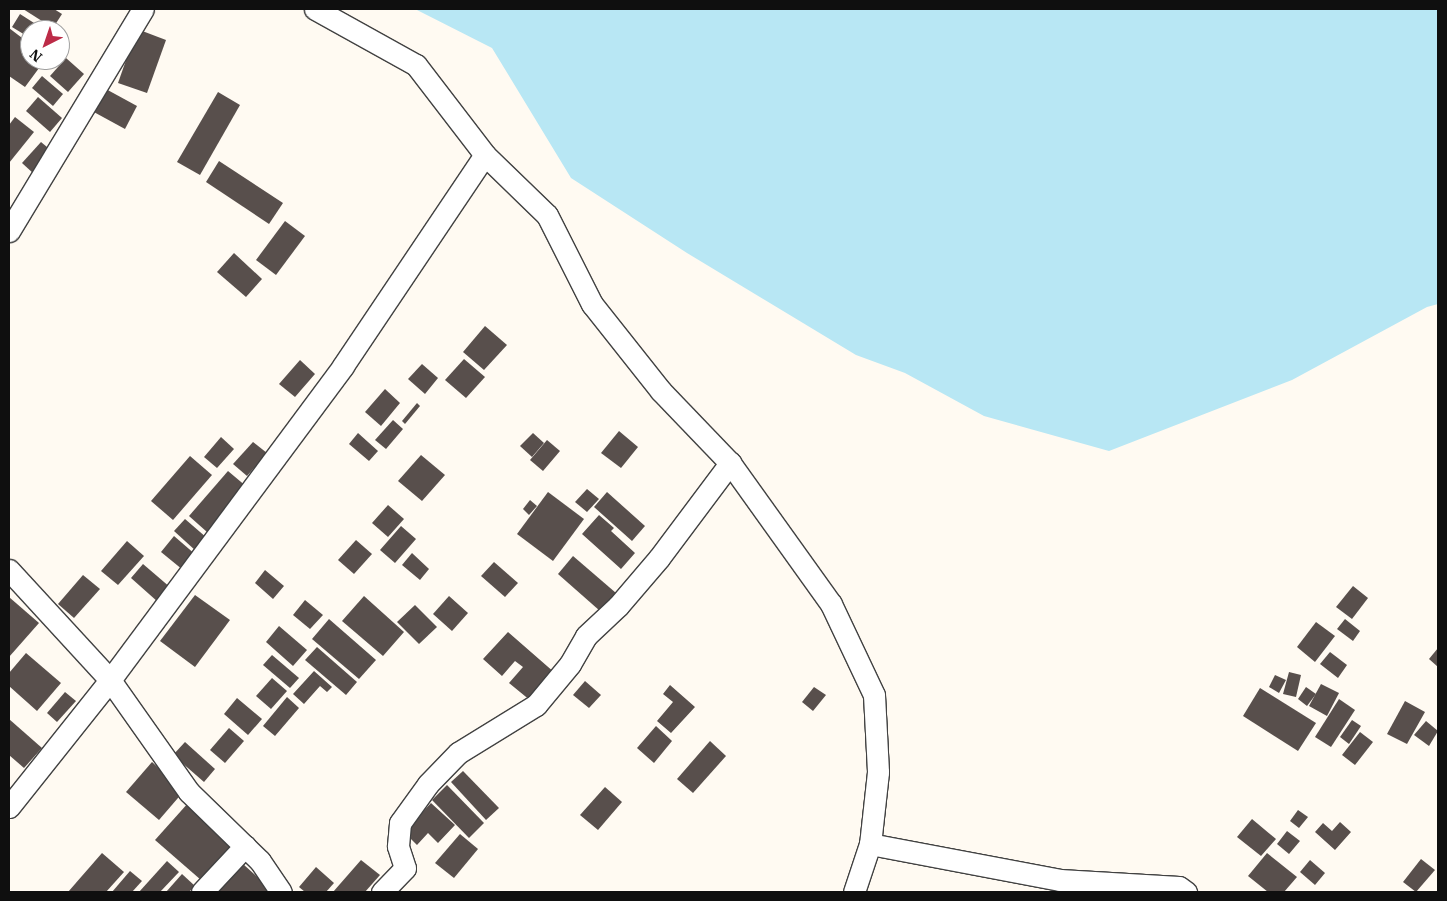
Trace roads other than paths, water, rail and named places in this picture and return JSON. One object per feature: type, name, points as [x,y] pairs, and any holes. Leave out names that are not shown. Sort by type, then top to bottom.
[{"type":"street","points":[[9,231],[143,9]]},
{"type":"street","points":[[315,9],[416,65],[485,155],[547,215],[592,304],[661,391],[730,463],[832,604],[874,695],[878,772],[870,844],[854,892]]},
{"type":"street","points":[[9,807],[110,680],[343,366],[485,155]]},
{"type":"street","points":[[382,892],[406,868],[398,846],[400,823],[428,784],[458,753],[536,706],[570,664],[586,636],[618,606],[659,558],[730,463]]},
{"type":"street","points":[[9,570],[110,680],[189,792],[260,861],[281,892]]},
{"type":"street","points":[[870,844],[1060,880],[1179,886],[1186,892]]},
{"type":"street","points":[[202,892],[244,846]]},
{"type":"water","points":[[415,9],[1438,9],[1438,304],[1427,307],[1292,380],[1109,451],[984,416],[905,373],[856,355],[687,253],[571,178],[492,48]]}]
